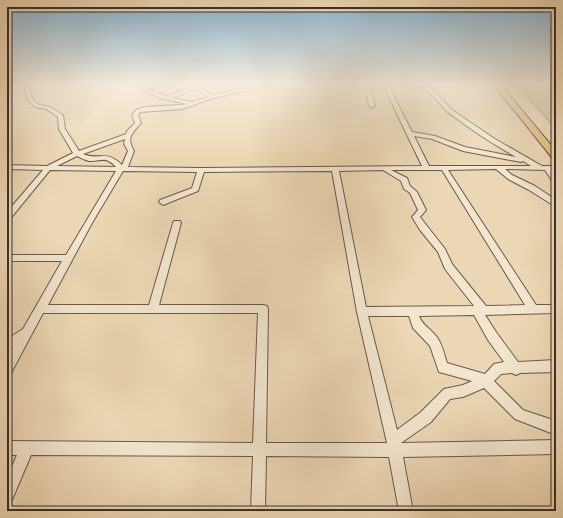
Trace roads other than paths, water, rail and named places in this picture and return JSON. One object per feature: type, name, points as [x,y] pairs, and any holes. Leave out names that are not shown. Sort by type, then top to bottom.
[{"type":"highway","points":[[516,108],[556,157]]},
{"type":"street","points":[[46,108],[61,116],[62,129],[72,143],[72,148],[77,154],[90,158],[100,157],[112,159],[122,168]]},
{"type":"street","points":[[7,369],[69,258],[130,156],[131,151],[127,144],[128,135],[138,123],[136,113],[146,108]]},
{"type":"street","points":[[142,110],[173,108]]},
{"type":"street","points":[[397,108],[427,168]]},
{"type":"street","points":[[447,108],[474,129],[533,164]]},
{"type":"street","points":[[410,134],[433,137],[463,149],[533,164],[544,168],[556,180]]},
{"type":"street","points":[[7,217],[49,167],[77,154],[128,135]]},
{"type":"street","points":[[7,166],[201,170],[335,170],[498,167],[556,168]]},
{"type":"street","points":[[498,167],[510,177],[532,188],[556,204]]},
{"type":"street","points":[[444,168],[533,308]]},
{"type":"street","points":[[385,169],[403,178],[407,187],[413,191],[422,210],[416,217],[442,251],[448,266],[480,310],[492,336],[516,369]]},
{"type":"street","points":[[163,202],[195,188],[201,170]]},
{"type":"street","points":[[335,170],[362,312],[393,445],[406,511]]},
{"type":"street","points":[[153,308],[177,223]]},
{"type":"street","points":[[7,258],[69,258]]},
{"type":"street","points":[[362,312],[533,308],[556,309]]},
{"type":"street","points":[[40,309],[263,309],[258,511]]},
{"type":"street","points":[[412,311],[417,325],[431,338],[435,344],[443,368],[473,375],[486,381],[519,415],[556,428]]},
{"type":"street","points":[[7,345],[28,331]]},
{"type":"street","points":[[393,445],[426,417],[446,394],[463,391],[486,381],[498,368],[516,369],[556,366]]},
{"type":"street","points":[[7,448],[259,449],[393,445],[556,447]]},
{"type":"street","points":[[7,495],[28,448]]}]
